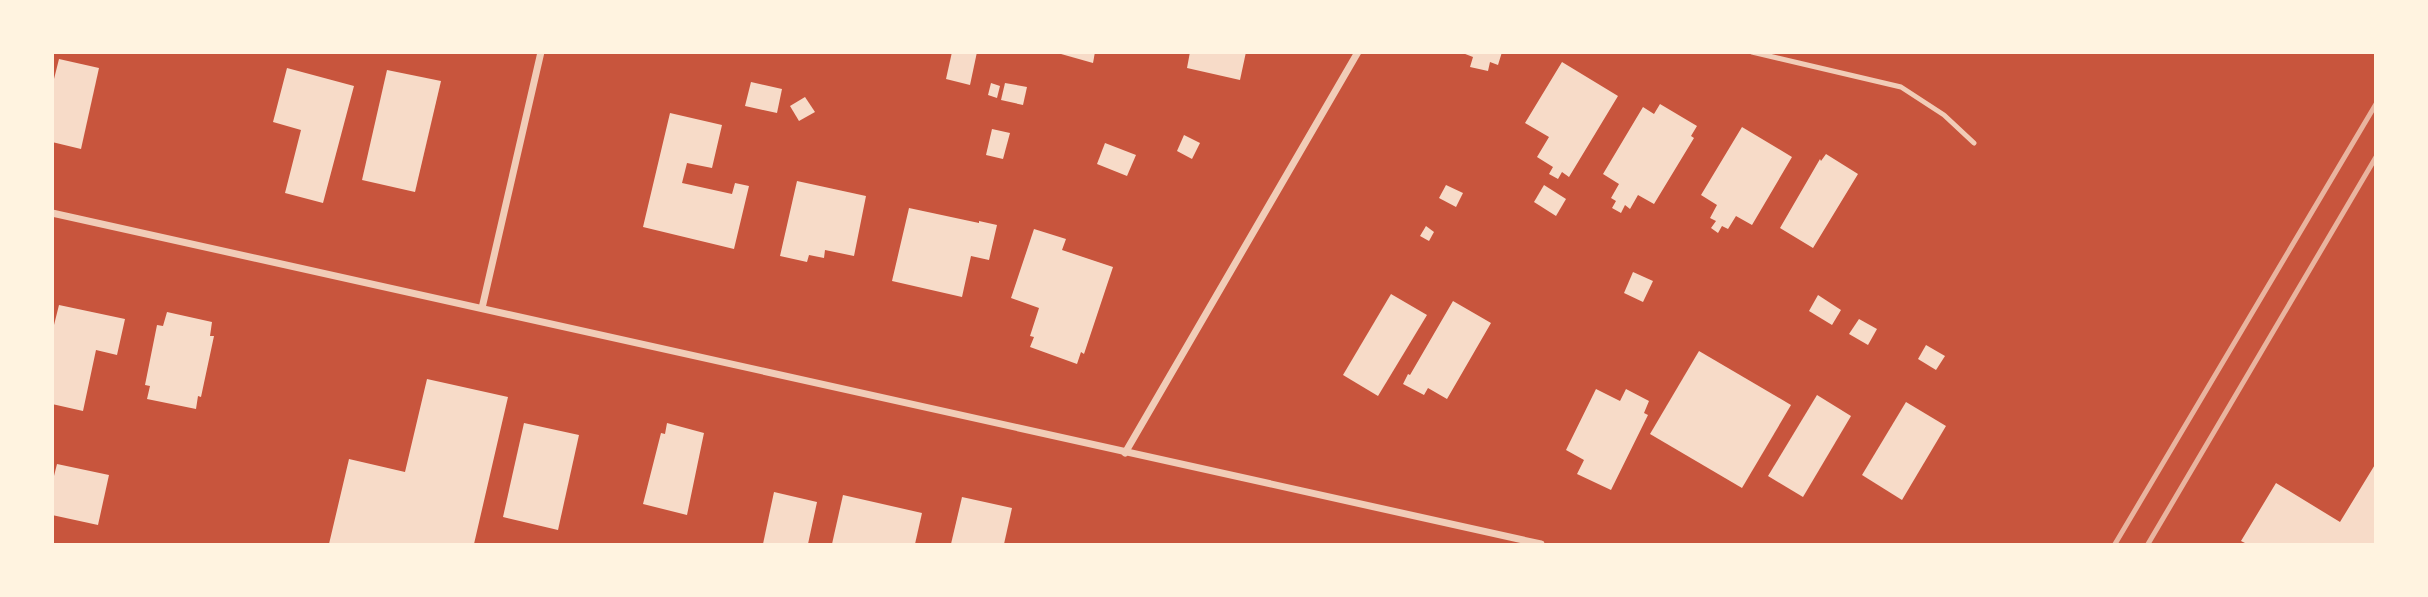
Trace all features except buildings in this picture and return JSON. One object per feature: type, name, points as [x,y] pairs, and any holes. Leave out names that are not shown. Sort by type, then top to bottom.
[{"type":"street","points":[[482,308],[541,52]]},
{"type":"street","points":[[1125,453],[1357,52]]},
{"type":"street","points":[[52,213],[1541,544]]},
{"type":"lane","points":[[1752,52],[1901,87],[1944,115],[1974,143]]},
{"type":"railway","points":[[2115,544],[2376,104]]},
{"type":"railway","points":[[2148,544],[2376,157]]}]
